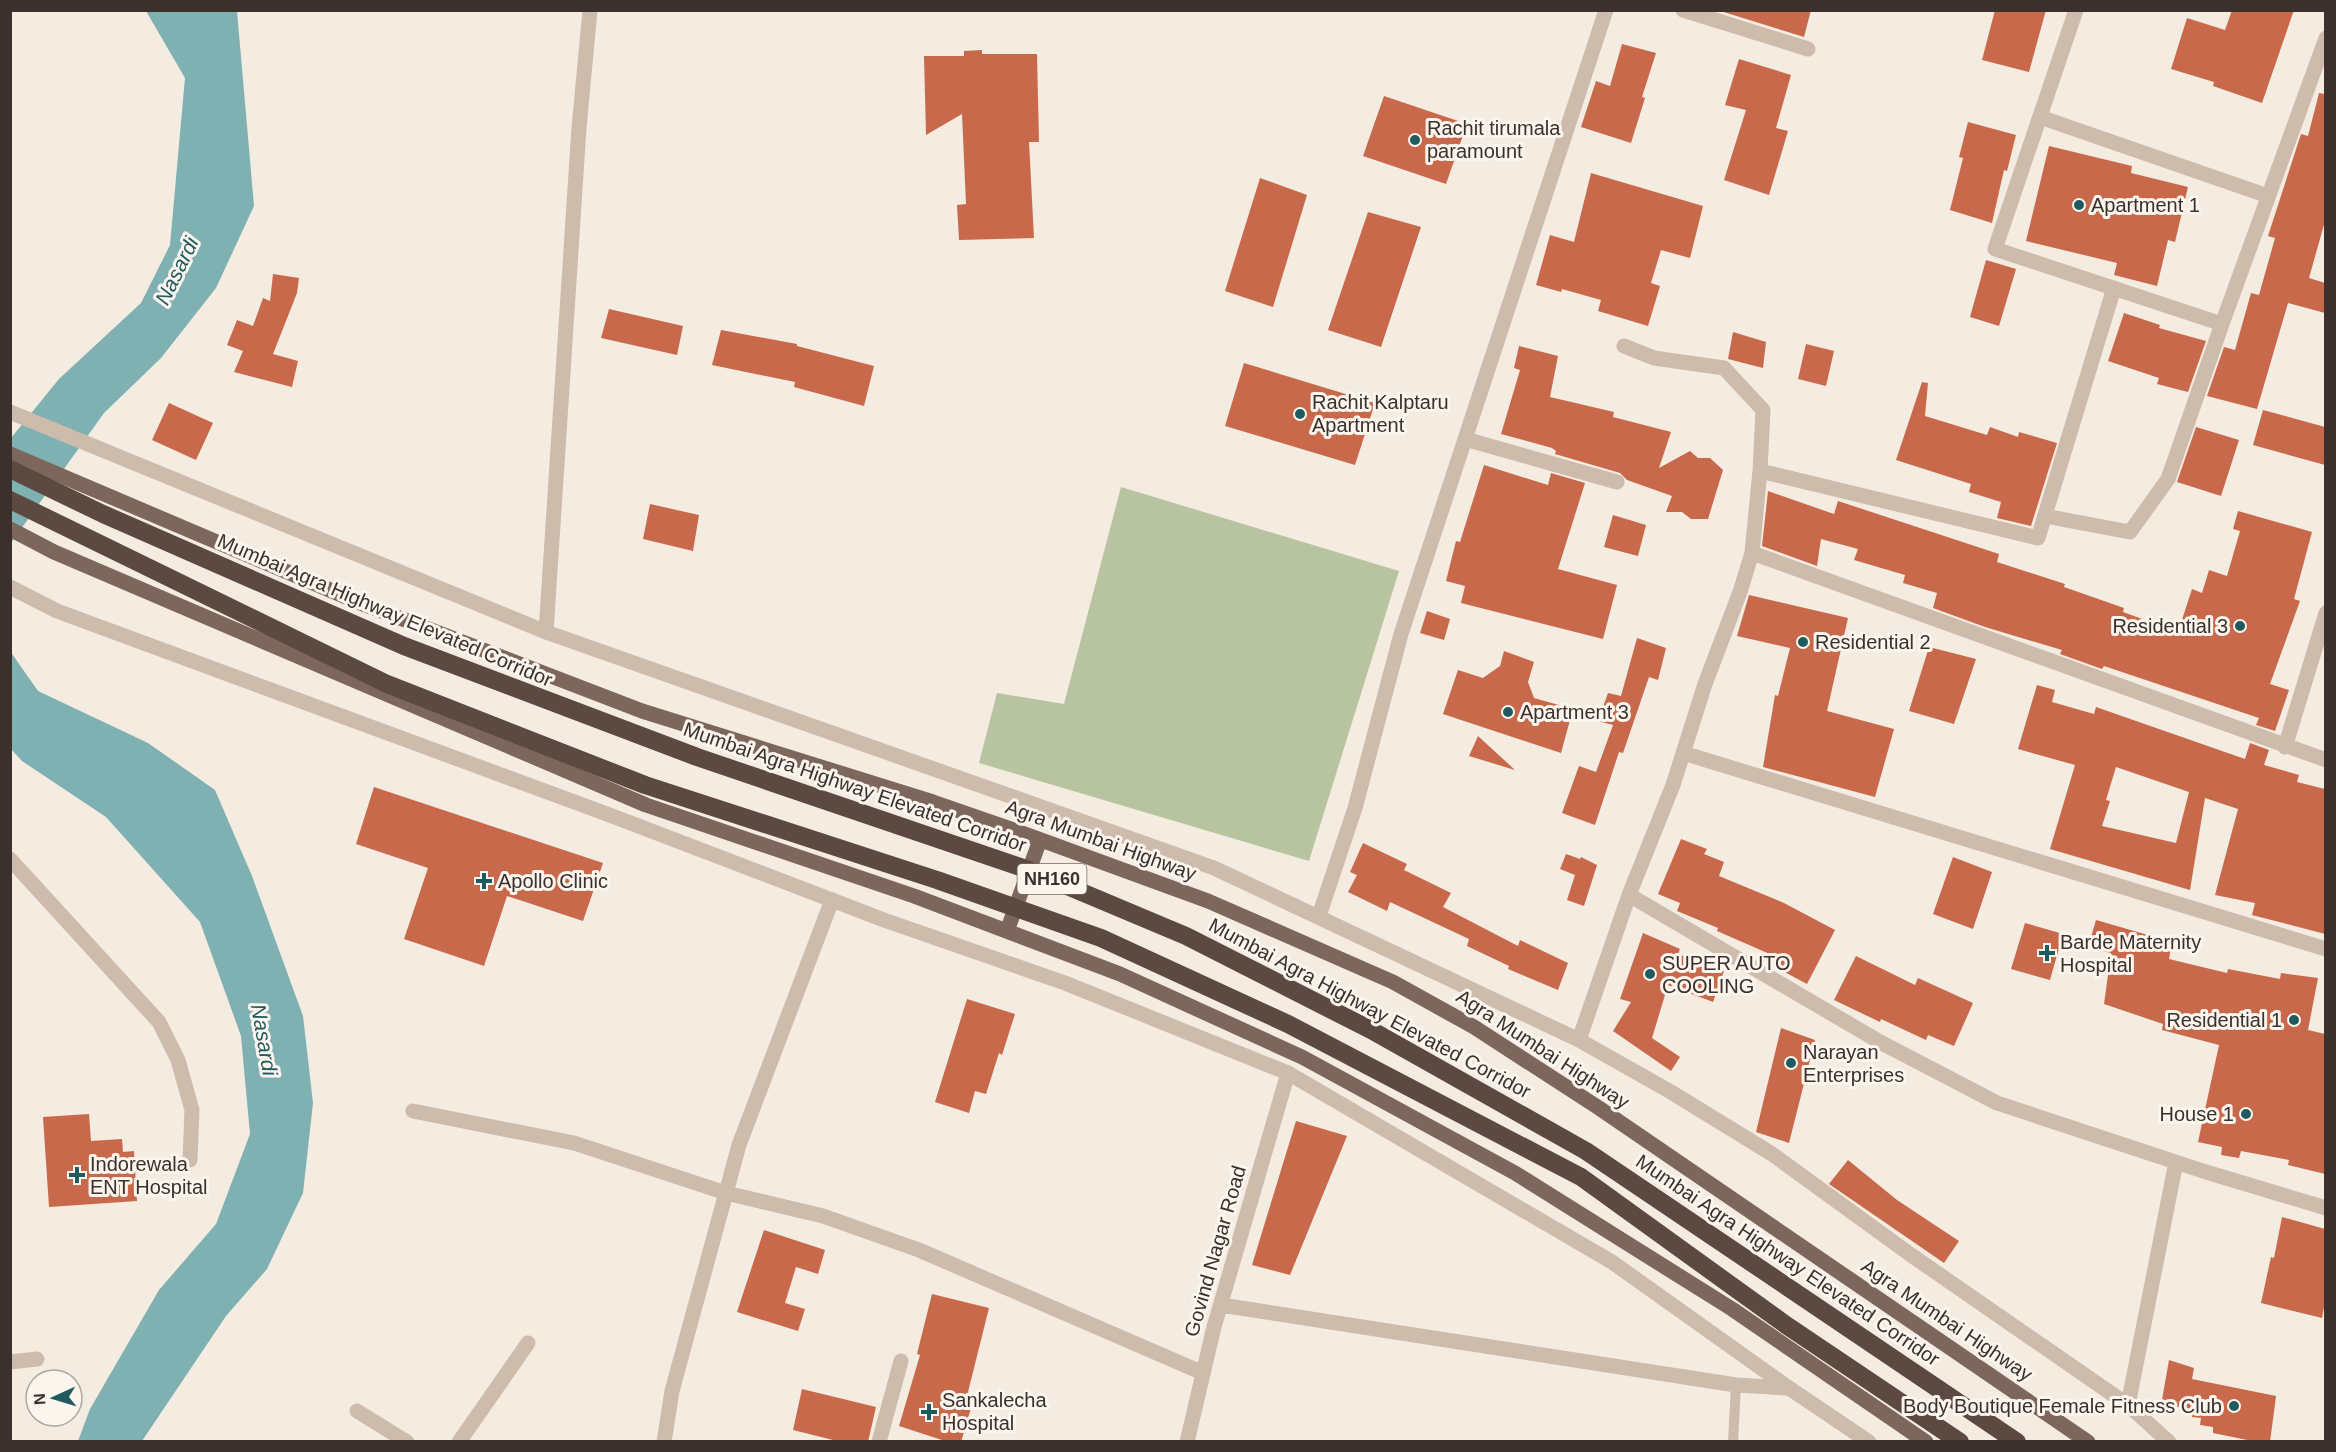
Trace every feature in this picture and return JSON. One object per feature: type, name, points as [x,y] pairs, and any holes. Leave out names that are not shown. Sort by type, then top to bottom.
[{"type":"highway","name":"Mumbai Agra Highway Elevated Corridor","points":[[10,469],[103,514],[404,646],[697,757],[1029,870],[1186,936],[1371,1030],[1586,1151],[2017,1442]]},
{"type":"highway","name":"NH160","points":[[10,500],[387,684],[645,785],[937,880],[1101,938],[1288,1024],[1581,1177],[1786,1325],[1960,1442]]},
{"type":"main road","name":"Agra Mumbai Highway","points":[[10,454],[358,602],[642,711],[933,802],[1040,840],[1208,901],[1393,982],[1474,1027],[1599,1108],[2088,1442]]},
{"type":"main road","points":[[10,529],[54,552],[646,805],[914,896],[1120,974],[1302,1057],[1515,1173],[1732,1309],[1926,1442]]},
{"type":"main road","points":[[1006,931],[1040,840]]},
{"type":"street","points":[[546,632],[579,128],[590,10]]},
{"type":"street","points":[[1319,916],[1354,808],[1401,634],[1606,10]]},
{"type":"street","points":[[1683,10],[1808,49]]},
{"type":"street","points":[[2076,10],[1995,249],[2222,324]]},
{"type":"street","points":[[2045,516],[2130,532],[2168,479],[2325,38]]},
{"type":"street","points":[[2040,117],[2268,196]]},
{"type":"street","points":[[1760,471],[2038,538],[2114,288]]},
{"type":"street","points":[[1579,1040],[1629,895],[1673,785],[1752,553],[1760,471],[1763,410],[1724,368],[1654,358],[1624,346]]},
{"type":"street","points":[[11,413],[546,632],[1214,868],[1319,916],[1579,1040],[1671,1092],[1772,1154],[1920,1262],[2128,1406],[2169,1442]]},
{"type":"street","points":[[1465,439],[1617,482]]},
{"type":"street","points":[[1752,553],[2325,760]]},
{"type":"street","points":[[10,587],[57,611],[596,810],[832,900],[1065,983],[1288,1073],[1612,1262],[1869,1442]]},
{"type":"street","points":[[2285,747],[2325,613]]},
{"type":"street","points":[[1683,753],[2325,949]]},
{"type":"street","points":[[10,859],[159,1022],[178,1060],[192,1110],[190,1160]]},
{"type":"street","points":[[1629,895],[1880,1042],[1997,1103],[2325,1208]]},
{"type":"street","points":[[664,1442],[672,1391],[739,1145],[832,900]]},
{"type":"street","name":"Govind Nagar Road","points":[[1187,1442],[1221,1305],[1288,1073]]},
{"type":"street","points":[[413,1111],[574,1143],[726,1193],[824,1216],[919,1250],[1203,1373]]},
{"type":"street","points":[[2128,1406],[2176,1162]]},
{"type":"street","points":[[1221,1305],[1736,1385],[1789,1388]]},
{"type":"street","points":[[459,1442],[528,1342]]},
{"type":"street","points":[[10,1362],[37,1359]]},
{"type":"street","points":[[879,1442],[901,1361]]},
{"type":"street","points":[[357,1411],[407,1442]]},
{"type":"lane","points":[[1733,1442],[1736,1385]]},
{"type":"green space","points":[[1121,487],[1399,571],[1309,861],[979,763],[997,693],[1064,704]]},
{"type":"water","name":"Nasardi","points":[[146,11],[237,11],[254,206],[216,288],[161,358],[104,413],[11,543],[11,438],[59,379],[141,303],[170,245],[185,78]]},
{"type":"water","name":"Nasardi","points":[[10,651],[38,691],[148,743],[215,790],[252,876],[303,1016],[313,1103],[303,1193],[267,1269],[226,1316],[142,1441],[78,1441],[90,1409],[159,1290],[216,1224],[250,1134],[241,1036],[200,922],[106,817],[22,761],[11,749]]},
{"type":"building","points":[[1717,10],[1811,10],[1804,37]]},
{"type":"building","points":[[1995,10],[2046,10],[2029,72],[1982,60]]},
{"type":"building","points":[[2232,10],[2294,10],[2262,103],[2213,86],[2214,82],[2171,69],[2187,18],[2225,30]]},
{"type":"building","points":[[1622,44],[1656,53],[1631,143],[1581,127],[1596,81],[1610,86]]},
{"type":"building","points":[[982,50],[982,54],[1037,54],[1039,142],[1029,142],[1034,238],[959,240],[957,205],[966,204],[962,114],[926,135],[924,56],[964,56],[964,51]]},
{"type":"building","points":[[1739,59],[1791,75],[1776,128],[1788,131],[1769,195],[1724,180],[1746,110],[1725,105]]},
{"type":"building","points":[[2319,93],[2325,94],[2325,221],[2309,278],[2325,283],[2325,313],[2288,303],[2257,409],[2207,396],[2224,347],[2235,350],[2251,293],[2259,295],[2275,238],[2268,236],[2301,134],[2308,136]]},
{"type":"building","name":"Rachit tirumala paramount","points":[[1384,96],[1467,124],[1446,184],[1363,156]]},
{"type":"building","points":[[1968,122],[2016,135],[2007,171],[2004,170],[1992,223],[1950,210],[1963,158],[1959,157]]},
{"type":"building","name":"Apartment 1","points":[[2049,146],[2132,166],[2131,173],[2188,187],[2175,242],[2168,240],[2157,286],[2114,275],[2117,263],[2026,241]]},
{"type":"building","points":[[1591,173],[1703,206],[1690,258],[1661,250],[1651,283],[1660,286],[1648,326],[1598,311],[1601,300],[1562,289],[1561,292],[1536,285],[1550,235],[1574,242]]},
{"type":"building","points":[[1260,178],[1307,195],[1273,307],[1225,291]]},
{"type":"building","name":"Rachit Kalptaru Apartment","points":[[1368,212],[1421,227],[1381,347],[1328,330]]},
{"type":"building","points":[[1986,260],[2016,269],[1999,326],[1970,317]]},
{"type":"building","points":[[273,274],[299,278],[297,293],[273,354],[298,361],[292,387],[234,372],[243,351],[227,345],[237,320],[253,326],[263,298],[270,301]]},
{"type":"building","points":[[609,309],[683,326],[677,355],[601,338]]},
{"type":"building","points":[[2124,313],[2160,325],[2159,328],[2206,341],[2188,392],[2157,384],[2159,378],[2108,361]]},
{"type":"building","points":[[721,330],[797,344],[797,346],[874,366],[864,406],[794,387],[795,382],[712,365]]},
{"type":"building","points":[[1733,332],[1766,342],[1763,368],[1728,359]]},
{"type":"building","points":[[1806,344],[1834,351],[1826,386],[1798,379]]},
{"type":"building","points":[[1519,346],[1558,356],[1550,397],[1614,412],[1613,417],[1671,432],[1659,468],[1690,451],[1698,458],[1710,458],[1723,470],[1708,519],[1691,519],[1682,512],[1666,512],[1672,496],[1627,480],[1620,473],[1555,454],[1556,451],[1552,448],[1501,434],[1520,370],[1514,368]]},
{"type":"building","name":"Rachit Kalptaru Apartment","points":[[1244,363],[1375,403],[1355,465],[1225,426]]},
{"type":"building","points":[[1922,382],[1928,383],[1925,416],[1987,435],[1990,427],[2018,437],[2019,432],[2057,443],[2031,526],[1997,518],[2001,502],[1969,492],[1971,484],[1896,460]]},
{"type":"building","points":[[169,403],[213,423],[196,460],[152,440]]},
{"type":"building","points":[[2263,410],[2325,427],[2325,465],[2253,445]]},
{"type":"building","points":[[2196,427],[2239,440],[2221,496],[2177,482]]},
{"type":"building","points":[[1484,465],[1548,485],[1551,473],[1585,483],[1558,569],[1617,585],[1603,639],[1461,603],[1465,586],[1446,581],[1456,541],[1460,542]]},
{"type":"building","points":[[1768,491],[1834,514],[1838,501],[1999,554],[1997,562],[2065,584],[2064,587],[2124,608],[2123,612],[2178,632],[2192,589],[2202,593],[2209,570],[2227,576],[2240,531],[2233,529],[2238,511],[2312,532],[2294,599],[2300,601],[2270,684],[2289,690],[2275,731],[2256,725],[2259,718],[2104,666],[2102,669],[2060,654],[2062,650],[1985,627],[1933,608],[1937,593],[1903,583],[1905,575],[1854,560],[1858,549],[1821,539],[1817,566],[1762,546]]},
{"type":"building","points":[[650,504],[699,515],[693,551],[643,539]]},
{"type":"building","points":[[1613,515],[1646,525],[1638,556],[1604,547]]},
{"type":"building","points":[[1749,595],[1848,618],[1827,711],[1894,729],[1875,797],[1763,767],[1775,695],[1778,696],[1790,648],[1737,636]]},
{"type":"building","points":[[1427,611],[1450,619],[1444,640],[1420,633]]},
{"type":"building","points":[[1637,638],[1666,648],[1658,680],[1649,677],[1623,753],[1619,752],[1595,825],[1562,813],[1579,766],[1596,772],[1613,725],[1598,721],[1608,693],[1621,696]]},
{"type":"building","name":"Residential 2","points":[[1929,647],[1976,659],[1954,724],[1909,711]]},
{"type":"building","name":"Apartment 3","points":[[1504,651],[1534,662],[1528,682],[1534,698],[1573,709],[1561,753],[1443,714],[1458,670],[1483,678],[1500,666]]},
{"type":"building","points":[[2037,685],[2055,690],[2052,702],[2094,714],[2096,707],[2245,759],[2250,743],[2269,750],[2264,765],[2299,775],[2297,782],[2325,789],[2325,934],[2252,915],[2255,903],[2215,895],[2238,809],[2205,798],[2190,890],[2050,849],[2075,765],[2018,749]],"holes":[[[2116,767],[2189,792],[2176,843],[2102,826],[2110,801],[2106,800]]]},
{"type":"building","points":[[1478,736],[1515,770],[1469,756]]},
{"type":"building","points":[[374,787],[603,863],[583,921],[507,896],[484,966],[404,939],[428,868],[356,844]]},
{"type":"building","points":[[1681,839],[1707,849],[1704,854],[1724,862],[1719,876],[1784,903],[1835,930],[1807,984],[1768,963],[1772,955],[1717,931],[1718,928],[1677,911],[1680,903],[1658,894]]},
{"type":"building","points":[[1363,843],[1407,864],[1404,870],[1451,893],[1443,907],[1518,946],[1520,940],[1568,963],[1558,990],[1508,969],[1509,966],[1467,946],[1469,939],[1390,902],[1387,911],[1348,892],[1357,875],[1350,872]]},
{"type":"building","points":[[1566,854],[1580,859],[1581,857],[1597,865],[1584,906],[1567,900],[1575,875],[1560,869]]},
{"type":"building","points":[[1953,857],[1992,872],[1973,929],[1933,914]]},
{"type":"building","points":[[2096,920],[2172,942],[2169,959],[2227,973],[2228,969],[2280,979],[2281,973],[2318,978],[2308,1030],[2325,1034],[2325,1174],[2288,1165],[2289,1160],[2241,1151],[2239,1158],[2221,1155],[2222,1147],[2198,1142],[2219,1045],[2162,1030],[2163,1024],[2104,1004],[2111,953],[2088,947]]},
{"type":"building","name":"Barde Maternity Hospital","points":[[2025,923],[2063,934],[2050,980],[2011,969]]},
{"type":"building","points":[[1643,933],[1680,949],[1678,954],[1724,971],[1713,1002],[1668,985],[1652,1038],[1680,1057],[1671,1071],[1613,1031],[1631,1002],[1620,999]]},
{"type":"building","points":[[1856,956],[1915,985],[1918,978],[1973,1003],[1954,1046],[1928,1035],[1926,1040],[1881,1019],[1880,1022],[1834,1000]]},
{"type":"building","points":[[967,999],[1015,1014],[986,1094],[975,1091],[969,1113],[935,1102]]},
{"type":"building","name":"Narayan Enterprises","points":[[1781,1028],[1815,1040],[1789,1143],[1756,1132]]},
{"type":"building","points":[[89,1114],[91,1141],[122,1139],[123,1152],[134,1151],[137,1201],[49,1207],[43,1117]]},
{"type":"building","points":[[1296,1121],[1347,1136],[1290,1275],[1252,1265]]},
{"type":"building","points":[[1848,1160],[1897,1200],[1959,1241],[1944,1263],[1829,1184]]},
{"type":"building","points":[[2282,1217],[2325,1229],[2325,1302],[2322,1318],[2261,1303],[2271,1257],[2274,1258]]},
{"type":"building","points":[[764,1230],[825,1250],[818,1274],[796,1267],[785,1303],[805,1309],[798,1331],[737,1312]]},
{"type":"building","points":[[932,1294],[989,1308],[967,1396],[974,1398],[961,1442],[948,1442],[899,1426],[920,1355],[917,1354]]},
{"type":"building","name":"Body Boutique Female Fitness Club","points":[[2169,1360],[2194,1368],[2192,1379],[2276,1396],[2270,1442],[2257,1442],[2213,1433],[2213,1427],[2200,1425],[2201,1418],[2192,1417],[2192,1413],[2162,1400]]},
{"type":"building","points":[[802,1389],[876,1407],[868,1442],[841,1442],[793,1430]]},
{"type":"place","name":"Rachit tirumala paramount","points":[[1415,140]]},
{"type":"place","name":"Apartment 1","points":[[2079,205]]},
{"type":"place","name":"Rachit Kalptaru Apartment","points":[[1300,414]]},
{"type":"place","name":"Residential 3","points":[[2240,626]]},
{"type":"place","name":"Residential 2","points":[[1803,642]]},
{"type":"place","name":"Apartment 3","points":[[1508,712]]},
{"type":"place","name":"Apollo Clinic","points":[[484,881]]},
{"type":"place","name":"Barde Maternity Hospital","points":[[2047,953]]},
{"type":"place","name":"SUPER AUTO COOLING","points":[[1650,974]]},
{"type":"place","name":"Residential 1","points":[[2294,1020]]},
{"type":"place","name":"Narayan Enterprises","points":[[1791,1063]]},
{"type":"place","name":"House 1","points":[[2246,1114]]},
{"type":"place","name":"Indorewala ENT Hospital","points":[[77,1175]]},
{"type":"place","name":"Body Boutique Female Fitness Club","points":[[2234,1406]]},
{"type":"place","name":"Sankalecha Hospital","points":[[929,1412]]}]
